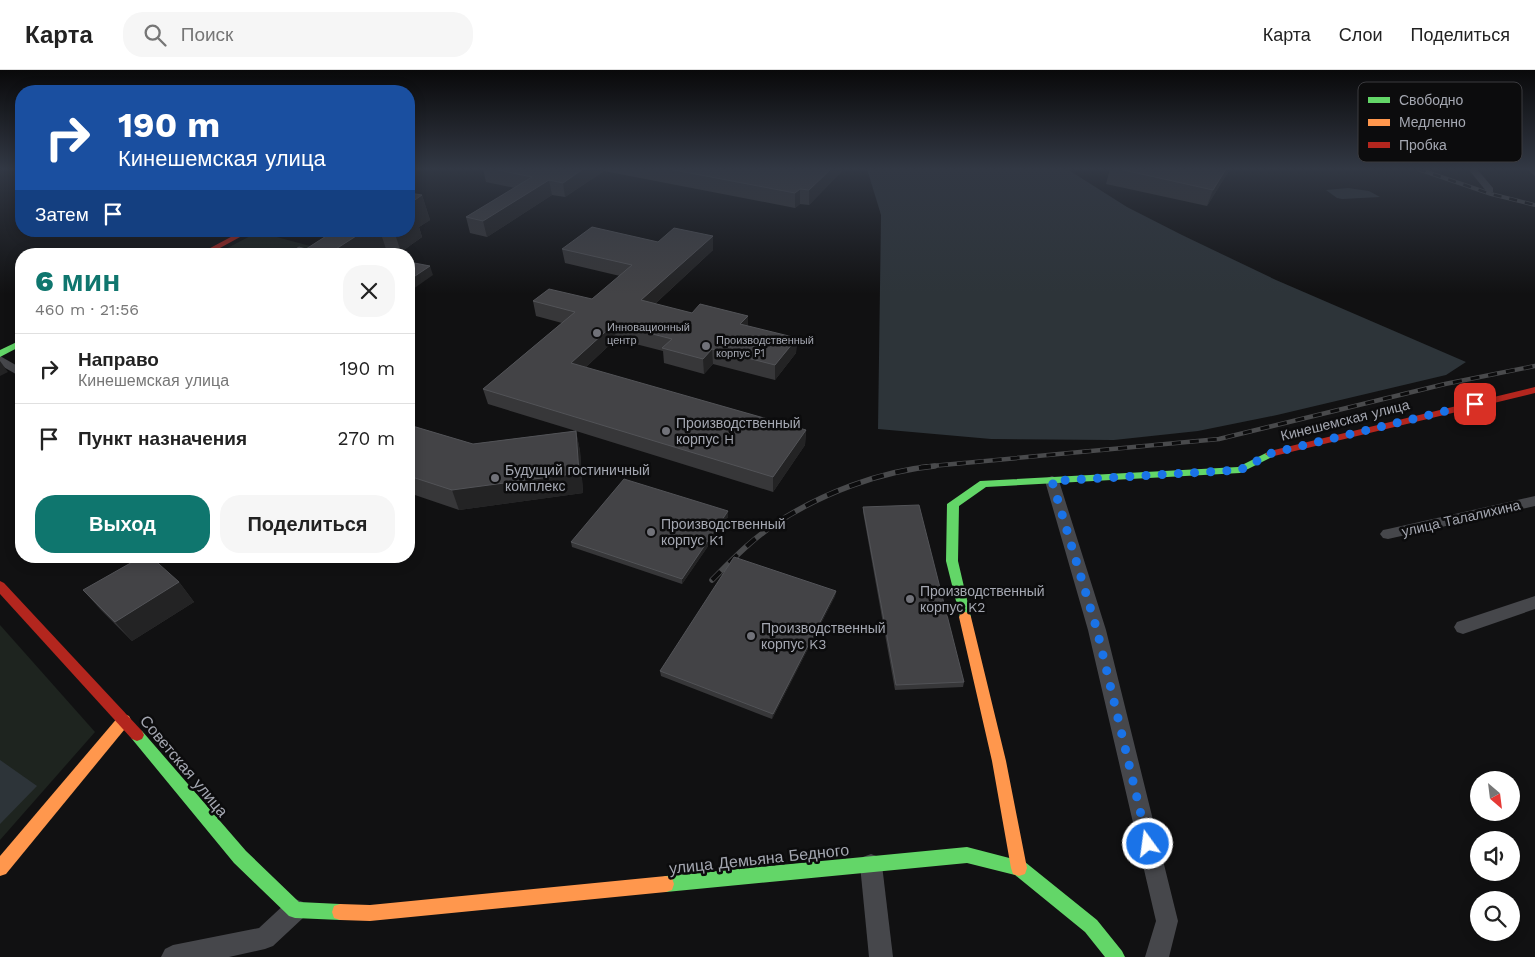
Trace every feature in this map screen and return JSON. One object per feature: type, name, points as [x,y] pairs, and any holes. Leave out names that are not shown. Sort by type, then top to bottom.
[{"type":"street","points":[[215,248],[236,237]]},
{"type":"street","points":[[0,354],[15,347]]},
{"type":"street","points":[[0,360],[15,369]]},
{"type":"street","name":"Кинешемская улица","points":[[1019,868],[999,760],[952,561],[953,504],[984,484],[1240,470],[1272,453],[1535,390]]},
{"type":"street","points":[[1052,481],[1097,630],[1167,921],[1157,957]]},
{"type":"street","name":"улица Талалихина","points":[[1388,534],[1535,501]]},
{"type":"street","name":"Советская улица","points":[[0,586],[124,720],[240,857],[295,910]]},
{"type":"street","points":[[1463,627],[1535,602]]},
{"type":"street","points":[[0,868],[124,720]]},
{"type":"street","name":"улица Демьяна Бедного","points":[[295,910],[370,913],[967,855],[1019,868],[1091,926],[1116,957]]},
{"type":"street","points":[[871,864],[880,957]]},
{"type":"street","points":[[172,957],[265,938],[295,910]]},
{"type":"shaded area","points":[[880,210],[1134,210],[1276,280],[1466,362],[1446,375],[1277,415],[1198,431],[1114,440],[991,439],[878,429]]},
{"type":"shaded area","points":[[248,237],[277,237],[318,248],[227,248]]},
{"type":"shaded area","points":[[0,625],[95,732],[0,840]]},
{"type":"shaded area","points":[[0,760],[37,786],[0,824]]},
{"type":"building","points":[[477,210],[500,210],[483,221],[466,217]]},
{"type":"building","points":[[592,227],[658,242],[674,228],[713,236],[641,300],[692,313],[700,304],[748,316],[740,324],[797,338],[775,365],[712,349],[703,359],[662,348],[672,339],[614,324],[571,363],[806,430],[773,477],[483,389],[575,312],[533,301],[549,289],[592,299],[632,265],[562,249]]},
{"type":"building","points":[[325,237],[355,237],[337,248],[308,248]]},
{"type":"building","points":[[415,263],[430,266],[415,276]]},
{"type":"building","points":[[415,427],[473,444],[576,431],[579,473],[452,490],[415,478]]},
{"type":"building","name":"Производственный корпус K1","points":[[624,479],[728,511],[682,579],[571,542]]},
{"type":"building","name":"Производственный корпус K2","points":[[919,505],[964,682],[896,685],[863,507]]},
{"type":"building","name":"Производственный корпус K3","points":[[734,557],[836,591],[773,714],[660,671]]},
{"type":"building","points":[[131,563],[158,563],[179,582],[115,622],[83,590]]},
{"type":"railway","points":[[921,467],[1219,439],[1445,384],[1535,366]]},
{"type":"railway","points":[[712,580],[742,550],[766,530],[811,503],[872,479],[893,473],[935,466]]},
{"type":"traffic: fast","points":[[0,354],[15,346]]},
{"type":"traffic: fast","points":[[965,617],[952,561],[953,504],[984,484],[1240,470],[1270,454]]},
{"type":"traffic: fast","points":[[137,735],[240,857],[295,910],[340,912]]},
{"type":"traffic: fast","points":[[666,884],[967,855],[1019,868],[1091,926],[1116,957]]},
{"type":"traffic: slow","points":[[965,617],[999,761],[1019,868]]},
{"type":"traffic: slow","points":[[0,868],[124,720]]},
{"type":"traffic: slow","points":[[340,912],[370,913],[666,884]]},
{"type":"traffic: jam","points":[[215,248],[236,237]]},
{"type":"traffic: jam","points":[[1270,454],[1535,390]]},
{"type":"traffic: jam","points":[[0,586],[137,735]]},
{"type":"place","name":"Инновационный центр","points":[[597,333]]},
{"type":"place","name":"Производственный корпус P1","points":[[706,346]]},
{"type":"place","name":"Производственный корпус H","points":[[666,431]]},
{"type":"place","name":"Будущий гостиничный комплекс","points":[[495,478]]},
{"type":"place","name":"Производственный корпус K1","points":[[651,532]]},
{"type":"place","name":"Производственный корпус K2","points":[[910,599]]},
{"type":"place","name":"Производственный корпус K3","points":[[751,636]]},
{"type":"route","points":[[1148,844],[1097,630],[1052,481],[1240,470],[1272,453],[1475,404]]}]
